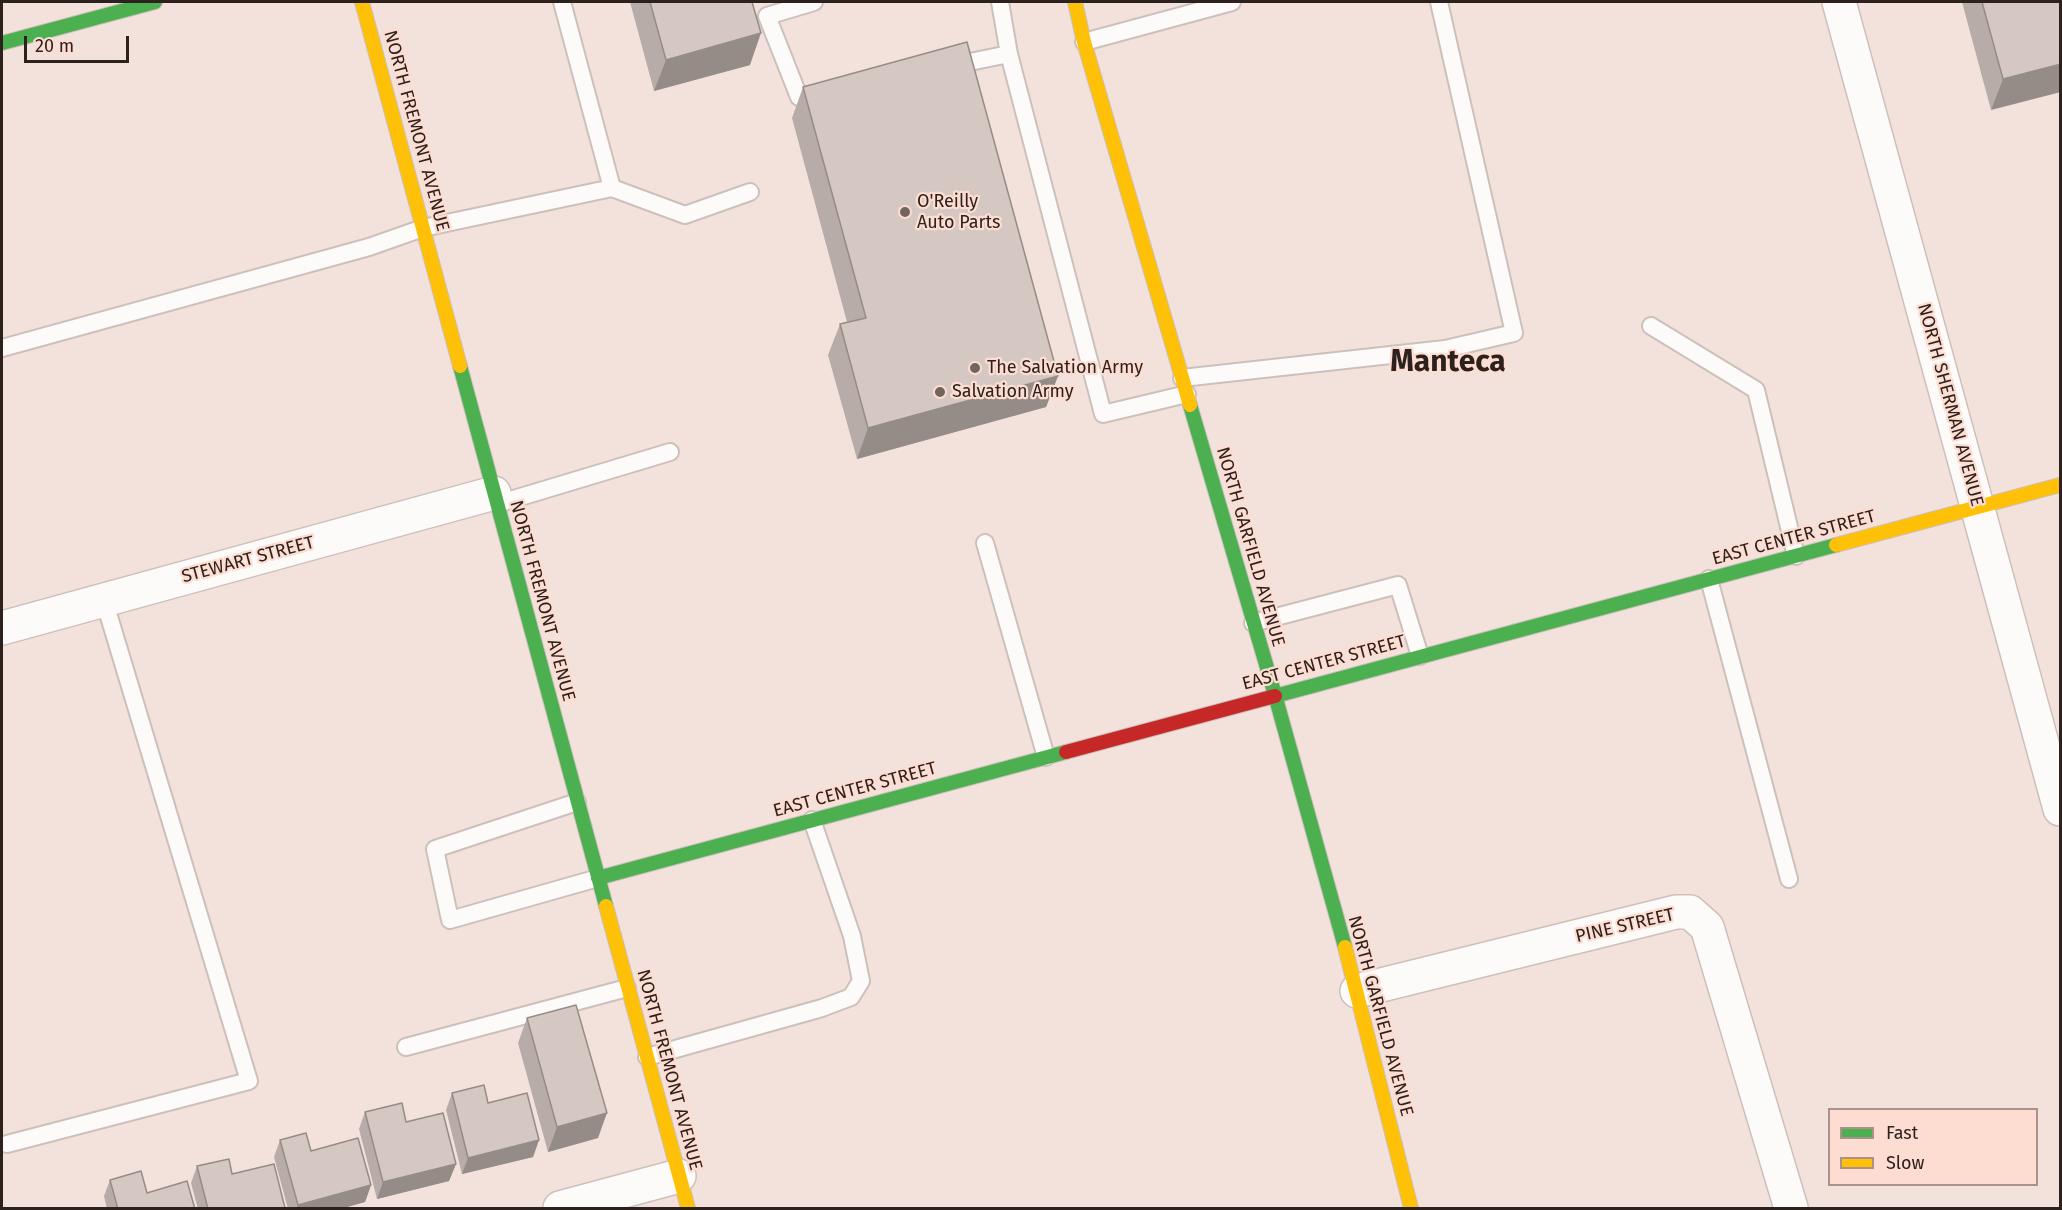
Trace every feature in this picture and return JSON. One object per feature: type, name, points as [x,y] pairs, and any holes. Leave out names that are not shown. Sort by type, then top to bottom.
[{"type":"street","points":[[2,43],[155,2]]},
{"type":"street","name":"NORTH FREMONT AVENUE","points":[[362,2],[688,1209]]},
{"type":"street","name":"NORTH GARFIELD AVENUE","points":[[1075,2],[1084,42],[1275,695],[1357,991],[1411,1209]]},
{"type":"street","name":"NORTH SHERMAN AVENUE","points":[[1839,2],[2061,809]]},
{"type":"street","name":"EAST CENTER STREET","points":[[598,878],[2061,485]]},
{"type":"street","name":"STEWART STREET","points":[[2,628],[496,498]]},
{"type":"street","name":"PINE STREET","points":[[1357,991],[1676,912],[1690,912],[1707,927],[1791,1209]]},
{"type":"street","points":[[560,1209],[679,1176]]},
{"type":"lane","points":[[562,2],[612,188]]},
{"type":"lane","points":[[814,2],[764,8],[799,97],[834,90]]},
{"type":"lane","points":[[1000,2],[1009,54],[1103,414],[1187,394]]},
{"type":"lane","points":[[1084,42],[1232,2]]},
{"type":"lane","points":[[1182,378],[1445,349],[1514,333],[1439,2]]},
{"type":"lane","points":[[939,68],[1009,54]]},
{"type":"lane","points":[[2,348],[369,247],[423,228],[612,188],[685,215],[750,192]]},
{"type":"lane","points":[[1651,326],[1756,390],[1796,556]]},
{"type":"lane","points":[[496,498],[670,452]]},
{"type":"lane","points":[[985,543],[1046,757]]},
{"type":"lane","points":[[1708,579],[1789,879]]},
{"type":"lane","points":[[1253,623],[1398,585],[1420,656]]},
{"type":"lane","points":[[7,1144],[249,1081],[104,600]]},
{"type":"lane","points":[[577,802],[435,849],[450,920],[598,878]]},
{"type":"lane","points":[[646,1057],[822,1008],[852,997],[861,981],[852,936],[812,820]]},
{"type":"lane","points":[[406,1047],[627,988]]},
{"type":"building","points":[[650,2],[752,2],[761,33],[666,60]]},
{"type":"building","points":[[1982,2],[2061,2],[2061,64],[2003,79]]},
{"type":"building","points":[[967,42],[1058,376],[868,428],[840,324],[866,318],[803,87]]},
{"type":"building","points":[[576,1005],[607,1113],[557,1127],[527,1018]]},
{"type":"building","points":[[484,1085],[488,1103],[527,1093],[539,1140],[468,1158],[452,1093]]},
{"type":"building","points":[[402,1103],[406,1122],[443,1113],[456,1164],[383,1182],[365,1112]]},
{"type":"building","points":[[306,1133],[311,1151],[358,1138],[371,1185],[298,1205],[280,1140]]},
{"type":"building","points":[[229,1159],[232,1174],[274,1164],[285,1208],[208,1209],[197,1166]]},
{"type":"building","points":[[141,1171],[147,1193],[187,1181],[195,1209],[118,1209],[110,1180]]},
{"type":"traffic: fast","points":[[2,43],[155,2]]},
{"type":"traffic: fast","points":[[460,366],[606,906]]},
{"type":"traffic: fast","points":[[1190,405],[1275,695],[1345,947]]},
{"type":"traffic: fast","points":[[1275,696],[1836,545]]},
{"type":"traffic: fast","points":[[598,878],[1066,752]]},
{"type":"traffic: slow","points":[[362,2],[460,366]]},
{"type":"traffic: slow","points":[[1075,2],[1084,42],[1190,405]]},
{"type":"traffic: slow","points":[[1836,545],[2060,485]]},
{"type":"traffic: slow","points":[[606,906],[688,1208]]},
{"type":"traffic: slow","points":[[1345,947],[1411,1208]]},
{"type":"traffic: jam","points":[[1066,752],[1275,696]]},
{"type":"place","name":"O'Reilly Auto Parts","points":[[905,212]]},
{"type":"place","name":"The Salvation Army","points":[[975,368]]},
{"type":"place","name":"Salvation Army","points":[[940,392]]},
{"type":"district","name":"Manteca","points":[[1448,363]]}]
